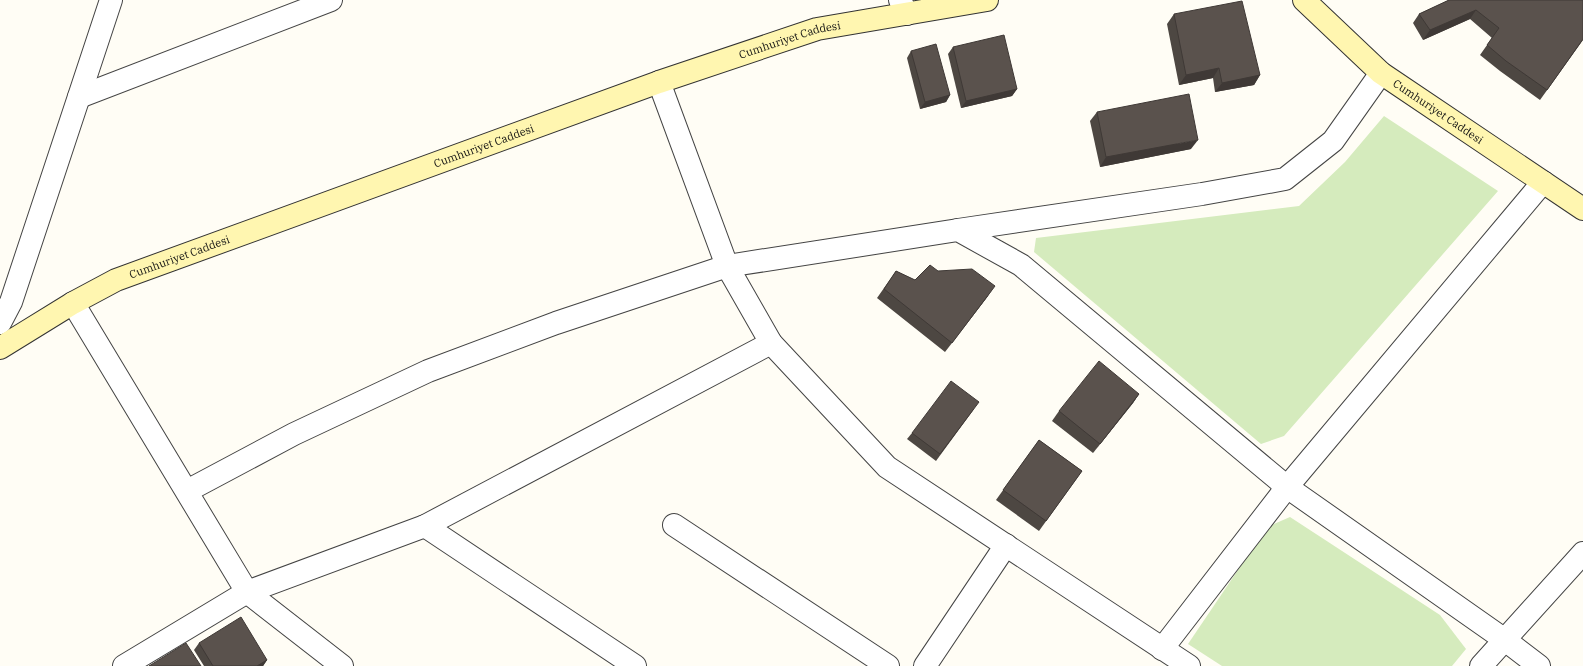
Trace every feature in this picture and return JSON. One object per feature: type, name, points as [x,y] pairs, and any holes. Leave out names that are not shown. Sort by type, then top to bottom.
[{"type":"street","points":[[0,323],[10,302],[111,0]]},
{"type":"street","points":[[79,97],[331,0]]},
{"type":"street","name":"Cumhuriyet Caddesi","points":[[0,348],[73,303],[116,280],[659,82],[817,29],[904,7],[987,0]]},
{"type":"street","name":"Cumhuriyet Caddesi","points":[[1304,0],[1381,72],[1583,209]]},
{"type":"street","points":[[187,491],[294,434],[428,372],[556,323],[727,266],[1202,194],[1285,178],[1333,141],[1381,72]]},
{"type":"street","points":[[659,82],[727,266],[771,343],[887,467],[1189,666]]},
{"type":"street","points":[[1162,648],[1287,487],[1543,182]]},
{"type":"street","points":[[958,230],[1021,265],[1287,487],[1505,640],[1539,666]]},
{"type":"street","points":[[73,303],[248,592],[342,666]]},
{"type":"street","points":[[124,666],[248,592],[425,526],[771,343]]},
{"type":"street","points":[[674,525],[888,666]]},
{"type":"street","points":[[425,526],[635,666]]},
{"type":"street","points":[[925,666],[1006,545]]},
{"type":"street","points":[[1481,666],[1583,553]]},
{"type":"green space","points":[[1384,116],[1498,191],[1284,436],[1261,444],[1034,252],[1036,238],[1299,206],[1345,162]]},
{"type":"green space","points":[[1290,517],[1440,615],[1466,649],[1452,666],[1222,666],[1188,644],[1267,527]]},
{"type":"building","points":[[1449,0],[1583,0],[1583,39],[1547,90],[1506,61],[1487,45],[1499,28],[1476,10],[1430,30],[1419,14]]},
{"type":"building","points":[[1242,1],[1260,75],[1222,83],[1219,68],[1186,75],[1174,14]]},
{"type":"building","points":[[1004,35],[1017,89],[966,101],[953,47]]},
{"type":"building","points":[[936,44],[950,95],[925,102],[911,51]]},
{"type":"building","points":[[1189,94],[1198,140],[1106,157],[1097,112]]},
{"type":"building","points":[[930,265],[938,271],[972,269],[995,286],[952,343],[884,289],[896,271],[915,280]]},
{"type":"building","points":[[1099,361],[1139,394],[1100,444],[1059,411]]},
{"type":"building","points":[[951,381],[979,402],[940,454],[912,433]]},
{"type":"building","points":[[1039,440],[1082,471],[1046,521],[1003,490]]},
{"type":"building","points":[[241,617],[267,660],[257,666],[213,666],[199,643]]},
{"type":"building","points":[[186,643],[201,666],[149,666]]}]
